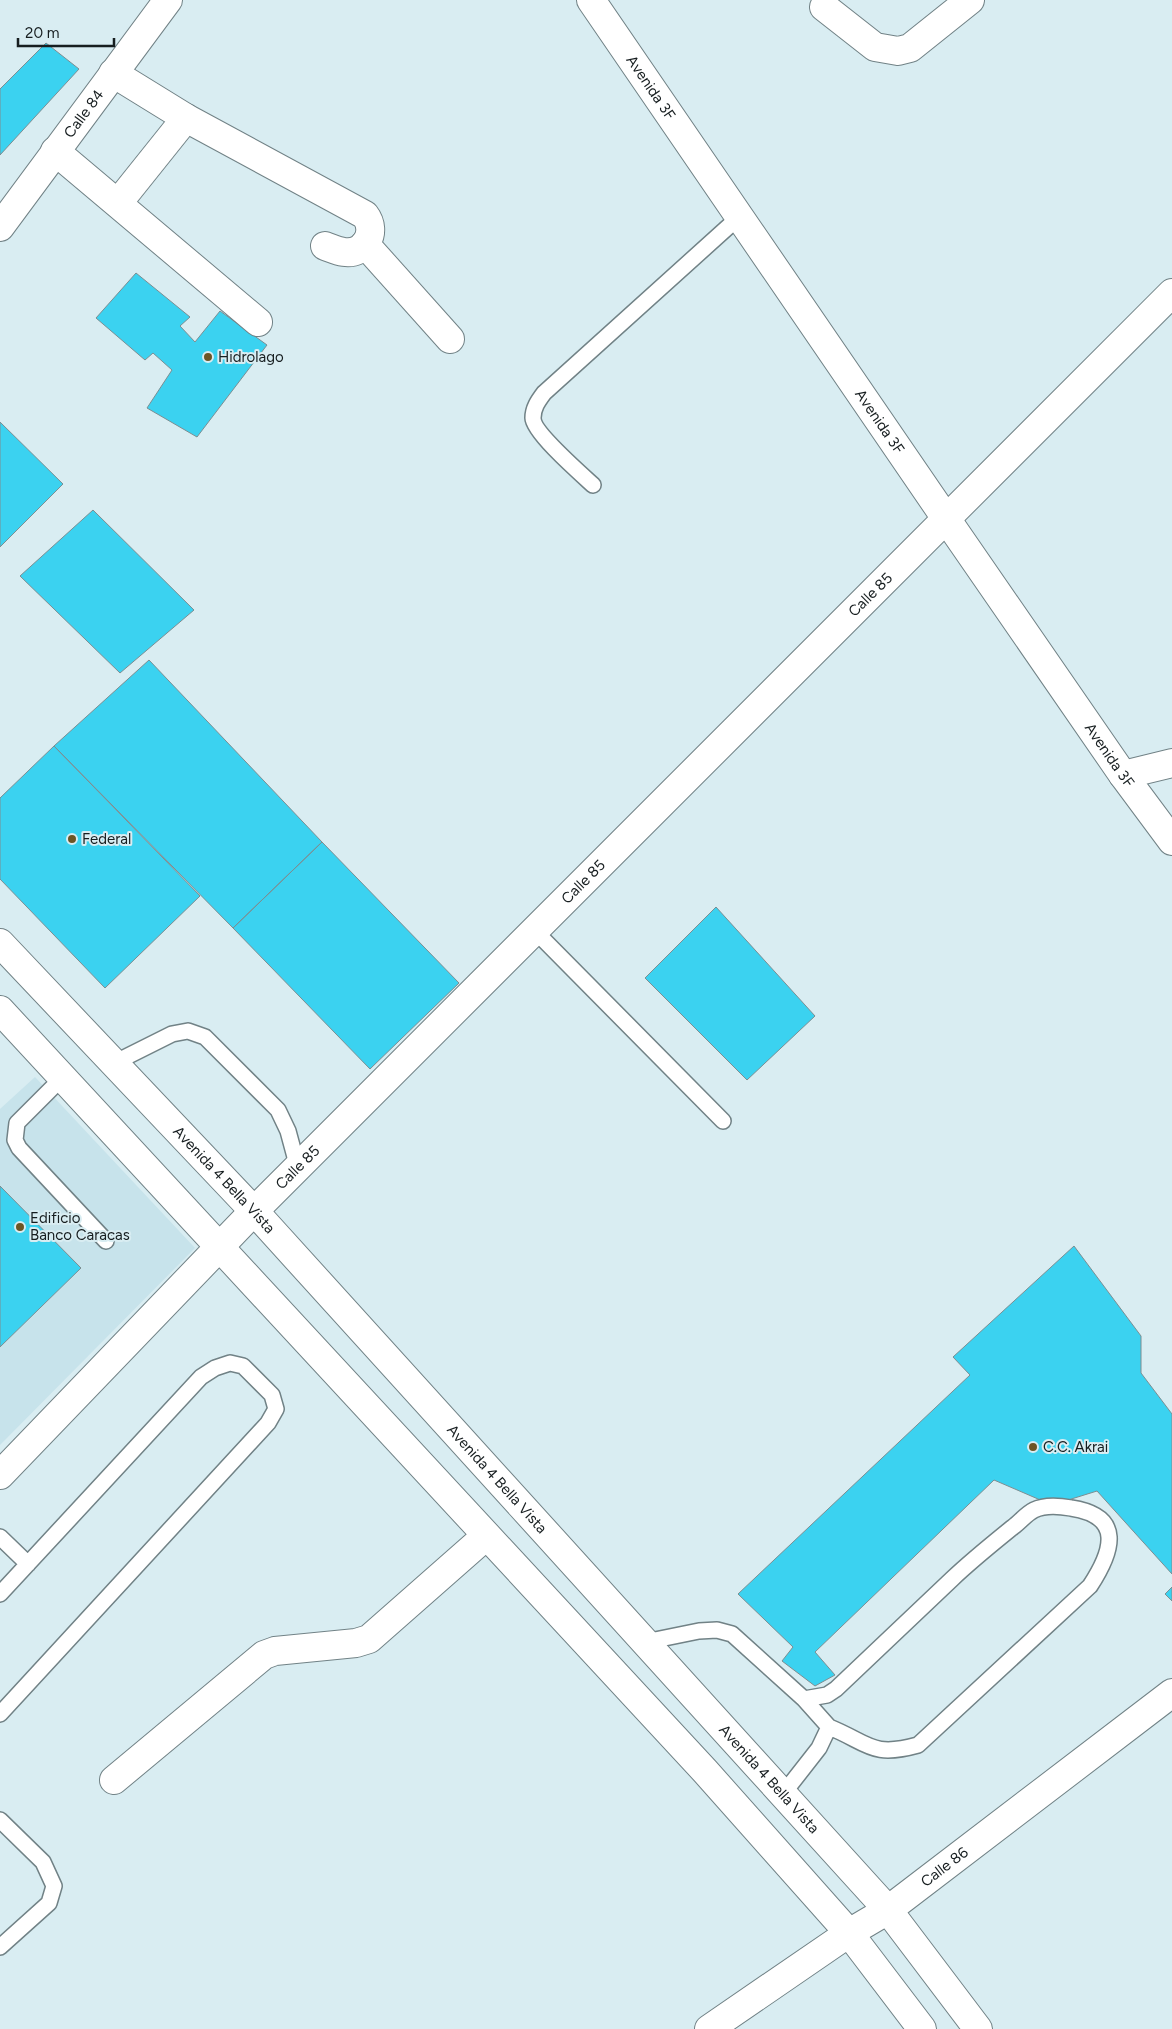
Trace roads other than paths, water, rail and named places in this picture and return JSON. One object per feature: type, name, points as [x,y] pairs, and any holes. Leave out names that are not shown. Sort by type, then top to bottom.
[{"type":"street","name":"Calle 84","points":[[0,227],[168,0]]},
{"type":"street","name":"Avenida 3F","points":[[591,0],[1123,775],[1172,841]]},
{"type":"street","points":[[824,7],[875,47],[898,51],[910,48],[970,0]]},
{"type":"street","points":[[113,74],[186,118],[365,215],[371,223],[371,234],[365,244],[354,251],[344,252],[325,246]]},
{"type":"street","points":[[118,203],[186,118]]},
{"type":"street","points":[[55,151],[258,322]]},
{"type":"street","points":[[365,244],[450,339]]},
{"type":"street","name":"Calle 85","points":[[0,1475],[254,1211],[1172,293]]},
{"type":"street","points":[[1123,775],[1172,763]]},
{"type":"street","name":"Avenida 4 Bella Vista","points":[[0,943],[254,1211],[888,1910],[978,2029]]},
{"type":"street","points":[[0,1010],[705,1772],[849,1933],[922,2029]]},
{"type":"street","points":[[114,1780],[264,1655],[275,1651],[356,1644],[369,1639],[486,1536]]},
{"type":"street","name":"Calle 86","points":[[709,2029],[849,1933],[888,1910],[1172,1693]]},
{"type":"lane","points":[[593,485],[538,432],[532,420],[534,407],[544,393],[739,217]]},
{"type":"lane","points":[[534,931],[723,1121]]},
{"type":"lane","points":[[114,1063],[172,1034],[188,1031],[205,1036],[278,1110],[288,1131],[298,1168]]},
{"type":"lane","points":[[63,1077],[17,1123],[15,1140],[20,1148],[106,1241]]},
{"type":"lane","points":[[0,1594],[201,1377],[215,1368],[230,1362],[243,1366],[272,1395],[276,1409],[268,1422],[0,1714]]},
{"type":"lane","points":[[645,1642],[698,1631],[717,1630],[732,1634],[804,1699],[828,1727],[880,1751],[897,1751],[918,1745],[1090,1586],[1101,1569],[1107,1553],[1109,1538],[1106,1524],[1097,1515],[1082,1509],[1059,1506],[1035,1510],[978,1554],[836,1688],[827,1694],[804,1699]]},
{"type":"lane","points":[[0,1537],[28,1564]]},
{"type":"lane","points":[[783,1794],[819,1748],[828,1727]]},
{"type":"lane","points":[[0,1820],[44,1862],[54,1886],[49,1903],[0,1947]]},
{"type":"place","name":"Hidrolago","points":[[208,357]]},
{"type":"place","name":"Federal","points":[[72,839]]},
{"type":"place","name":"Edificio Banco Caracas","points":[[20,1227]]},
{"type":"place","name":"C.C. Akrai","points":[[1033,1447]]}]
